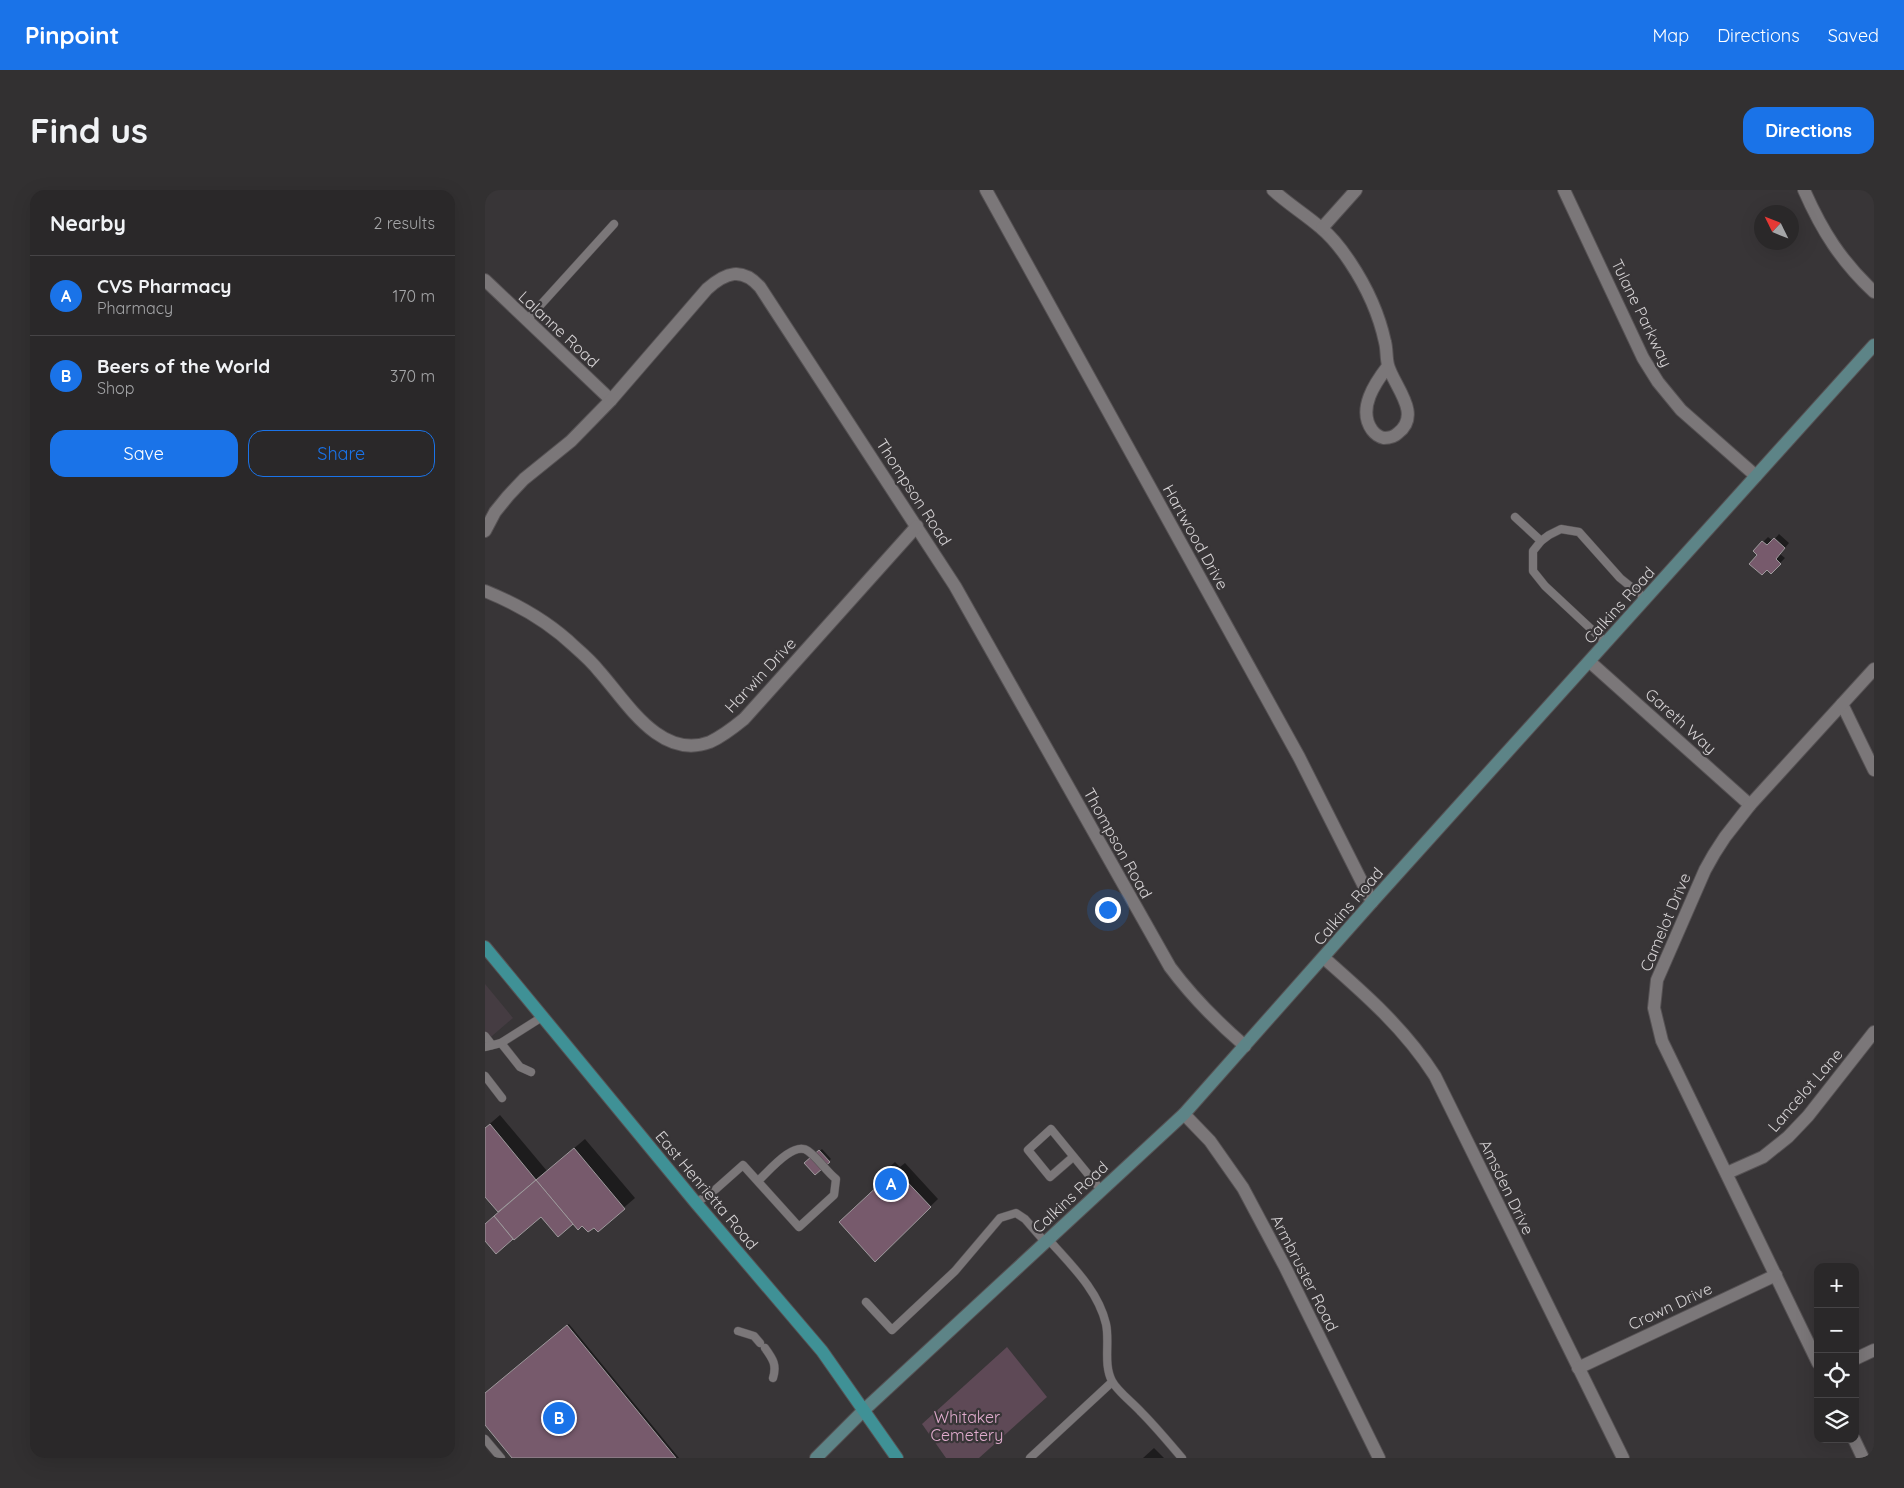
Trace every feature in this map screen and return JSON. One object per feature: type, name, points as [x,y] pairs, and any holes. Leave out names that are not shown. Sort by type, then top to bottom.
[{"type":"main road","name":"Calkins Road","points":[[816,1458],[864,1410],[1184,1114],[1372,902],[1874,345]]},
{"type":"main road","name":"East Henrietta Road","points":[[485,947],[696,1203],[822,1351],[897,1458]]},
{"type":"street","name":"Hartwood Drive","points":[[986,190],[1299,757],[1372,902]]},
{"type":"street","points":[[1273,190],[1321,228],[1351,263],[1372,302],[1385,343],[1388,366],[1407,407],[1407,422],[1402,430],[1395,436],[1385,438],[1375,434],[1366,422],[1367,404],[1377,381],[1388,366]]},
{"type":"street","points":[[1321,228],[1356,190]]},
{"type":"street","name":"Tulane Parkway","points":[[1564,190],[1643,358],[1657,382],[1681,410],[1756,476]]},
{"type":"street","points":[[1804,190],[1826,236],[1846,264],[1874,292]]},
{"type":"street","name":"Thompson Road","points":[[485,530],[495,512],[513,490],[571,441],[611,400],[707,288],[726,274],[743,275],[753,280],[761,287],[955,586],[1170,968],[1214,1020],[1245,1046]]},
{"type":"street","name":"Lalanne Road","points":[[486,284],[611,400]]},
{"type":"street","name":"Harwin Drive","points":[[485,591],[503,598],[543,622],[573,645],[599,670],[640,720],[656,734],[672,742],[690,745],[707,742],[725,734],[744,718],[917,526]]},
{"type":"street","name":"Gareth Way","points":[[1590,662],[1750,805]]},
{"type":"street","name":"Camelot Drive","points":[[1814,1355],[1662,1040],[1654,1008],[1655,994],[1661,970],[1705,870],[1725,836],[1750,805],[1874,669]]},
{"type":"street","points":[[1842,704],[1874,770]]},
{"type":"street","name":"Amsden Drive","points":[[1324,958],[1389,1017],[1422,1055],[1435,1076],[1623,1458]]},
{"type":"street","name":"Lancelot Lane","points":[[1727,1173],[1763,1157],[1788,1137],[1808,1116],[1874,1032]]},
{"type":"street","name":"Armbruster Road","points":[[1184,1114],[1209,1140],[1243,1188],[1298,1292],[1379,1458]]},
{"type":"street","name":"Crown Drive","points":[[1578,1368],[1776,1275]]},
{"type":"street","points":[[1859,1357],[1874,1350]]},
{"type":"street","points":[[1856,1443],[1863,1458]]},
{"type":"lane","points":[[526,321],[614,224]]},
{"type":"lane","points":[[1515,518],[1541,541]]},
{"type":"lane","points":[[1606,644],[1545,586],[1533,571],[1533,551],[1541,541],[1549,534],[1561,529],[1579,532],[1620,578],[1646,599]]},
{"type":"lane","points":[[485,1036],[489,1046],[501,1044],[542,1017]]},
{"type":"lane","points":[[501,1044],[520,1067],[531,1072]]},
{"type":"lane","points":[[485,1076],[502,1098]]},
{"type":"lane","points":[[1073,1156],[1049,1176],[1028,1150],[1051,1129],[1101,1190]]},
{"type":"lane","points":[[696,1203],[716,1189],[743,1165],[799,1228],[834,1196],[836,1179],[807,1150],[799,1148],[791,1151],[758,1181]]},
{"type":"lane","points":[[866,1302],[892,1330],[955,1271],[1000,1218],[1015,1213],[1025,1219],[1047,1241],[1085,1281],[1095,1295],[1106,1326],[1109,1373],[1112,1382],[1182,1458]]},
{"type":"lane","points":[[738,1331],[754,1336],[773,1358],[776,1367],[773,1378]]},
{"type":"lane","points":[[1030,1458],[1112,1382]]},
{"type":"lane","points":[[485,1439],[501,1458]]},
{"type":"shaded area","points":[[485,984],[513,1018],[485,1042]]},
{"type":"green space","name":"Whitaker Cemetery","points":[[1007,1347],[1047,1397],[979,1458],[946,1458],[922,1424]]},
{"type":"building","points":[[1774,538],[1785,548],[1776,559],[1781,564],[1771,574],[1767,570],[1762,575],[1749,564],[1757,555],[1753,551],[1762,541],[1767,545]]},
{"type":"building","points":[[490,1124],[536,1180],[498,1212],[485,1197],[485,1128]]},
{"type":"building","points":[[574,1148],[625,1209],[598,1232],[594,1228],[588,1232],[582,1226],[578,1230],[536,1180]]},
{"type":"building","points":[[819,1150],[830,1162],[815,1175],[804,1163]]},
{"type":"building","points":[[887,1169],[892,1174],[896,1170],[931,1207],[875,1262],[839,1222],[882,1182],[878,1177]]},
{"type":"building","points":[[536,1180],[573,1224],[558,1237],[541,1217],[514,1240],[494,1216]]},
{"type":"building","points":[[494,1216],[513,1239],[496,1254],[485,1241],[485,1224]]},
{"type":"building","points":[[567,1325],[676,1458],[512,1458],[485,1425],[485,1393]]},
{"type":"place","name":"CVS Pharmacy","points":[[891,1184]]},
{"type":"place","name":"Beers of the World","points":[[559,1418]]}]
